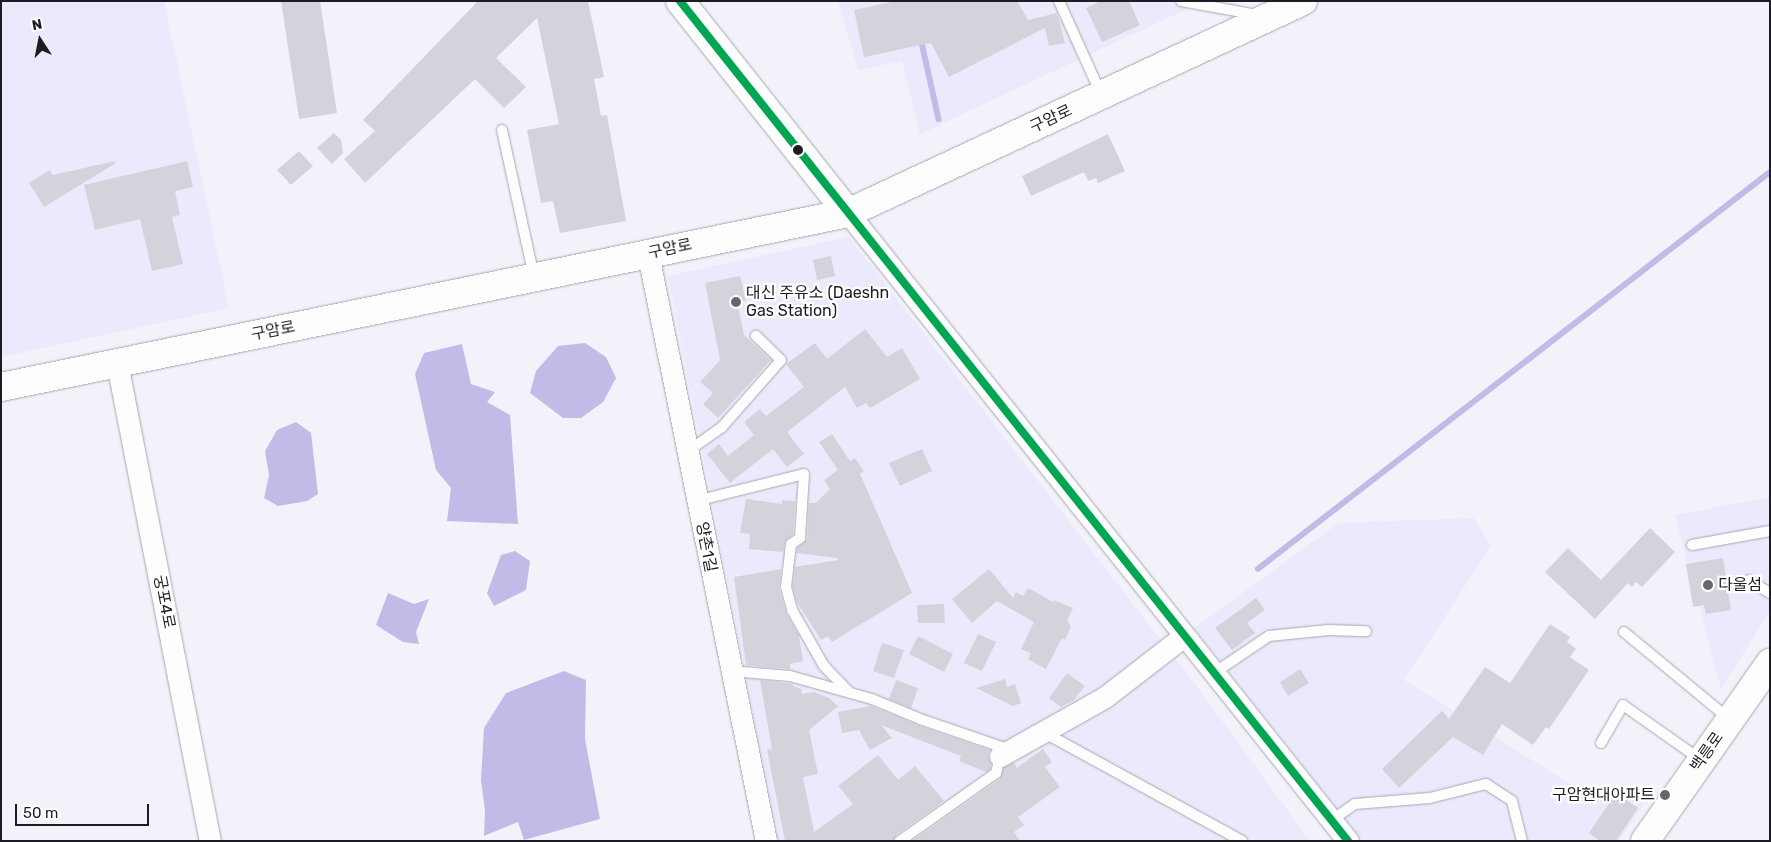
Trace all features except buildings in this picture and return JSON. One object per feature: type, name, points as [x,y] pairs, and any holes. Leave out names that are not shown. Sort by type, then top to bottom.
[{"type":"main road","points":[[680,1],[848,213]]},
{"type":"main road","name":"구암로","points":[[1,387],[848,213],[1302,1]]},
{"type":"main road","name":"백릉로","points":[[1645,841],[1770,662]]},
{"type":"street","points":[[848,213],[1348,841]]},
{"type":"street","name":"양촌1길","points":[[648,254],[696,502],[766,841]]},
{"type":"street","name":"궁포4로","points":[[117,362],[210,841]]},
{"type":"street","points":[[1000,756],[1105,697],[1184,636]]},
{"type":"lane","points":[[1059,1],[1101,95]]},
{"type":"lane","points":[[1181,1],[1269,17]]},
{"type":"lane","points":[[502,130],[534,278]]},
{"type":"lane","points":[[687,452],[722,427],[781,360],[756,336]]},
{"type":"lane","points":[[696,502],[804,474],[800,538],[791,544],[786,587],[792,610],[824,666],[850,693]]},
{"type":"lane","points":[[1692,544],[1770,531]]},
{"type":"lane","points":[[1749,580],[1770,593]]},
{"type":"lane","points":[[1214,673],[1270,636],[1329,630],[1366,631]]},
{"type":"lane","points":[[1624,632],[1730,720]]},
{"type":"lane","points":[[730,671],[790,676],[850,693],[1002,747],[996,773],[900,841]]},
{"type":"lane","points":[[1601,743],[1623,706],[1701,760]]},
{"type":"lane","points":[[1043,732],[1242,841]]},
{"type":"lane","points":[[1332,820],[1355,804],[1430,798],[1486,784],[1512,801],[1522,841]]},
{"type":"shaded area","points":[[1,1],[164,1],[229,308],[1,357]]},
{"type":"shaded area","points":[[838,1],[1204,1],[920,134],[902,61],[858,70]]},
{"type":"shaded area","points":[[849,237],[1195,684],[1310,841],[778,841],[668,276]]},
{"type":"shaded area","points":[[585,343],[606,357],[616,378],[603,402],[581,418],[563,418],[530,393],[536,371],[558,346]]},
{"type":"shaded area","points":[[462,344],[471,384],[495,392],[487,402],[510,415],[518,524],[447,521],[451,488],[436,470],[415,374],[424,353]]},
{"type":"shaded area","points":[[296,422],[311,433],[318,494],[307,501],[278,506],[264,498],[269,475],[265,451],[277,430]]},
{"type":"shaded area","points":[[1770,497],[1770,611],[1721,689],[1675,515]]},
{"type":"shaded area","points":[[1474,518],[1491,546],[1404,680],[1575,787],[1616,788],[1644,804],[1619,841],[1363,841],[1194,628],[1339,523]]},
{"type":"shaded area","points":[[515,551],[530,561],[526,590],[494,606],[487,593],[501,555]]},
{"type":"shaded area","points":[[388,593],[414,604],[429,599],[416,632],[419,644],[403,642],[376,625]]},
{"type":"shaded area","points":[[564,671],[586,680],[585,739],[600,819],[524,840],[518,822],[484,836],[485,811],[481,780],[484,728],[506,693]]},
{"type":"waterway","points":[[921,38],[939,119]]},
{"type":"waterway","points":[[1258,569],[1770,172]]},
{"type":"transit line","points":[[680,1],[1348,841]]},
{"type":"place","name":"대신 주유소 (Daeshn Gas Station)","points":[[736,302]]},
{"type":"place","name":"다울섬","points":[[1708,585]]},
{"type":"place","name":"구암현대아파트","points":[[1665,795]]}]
